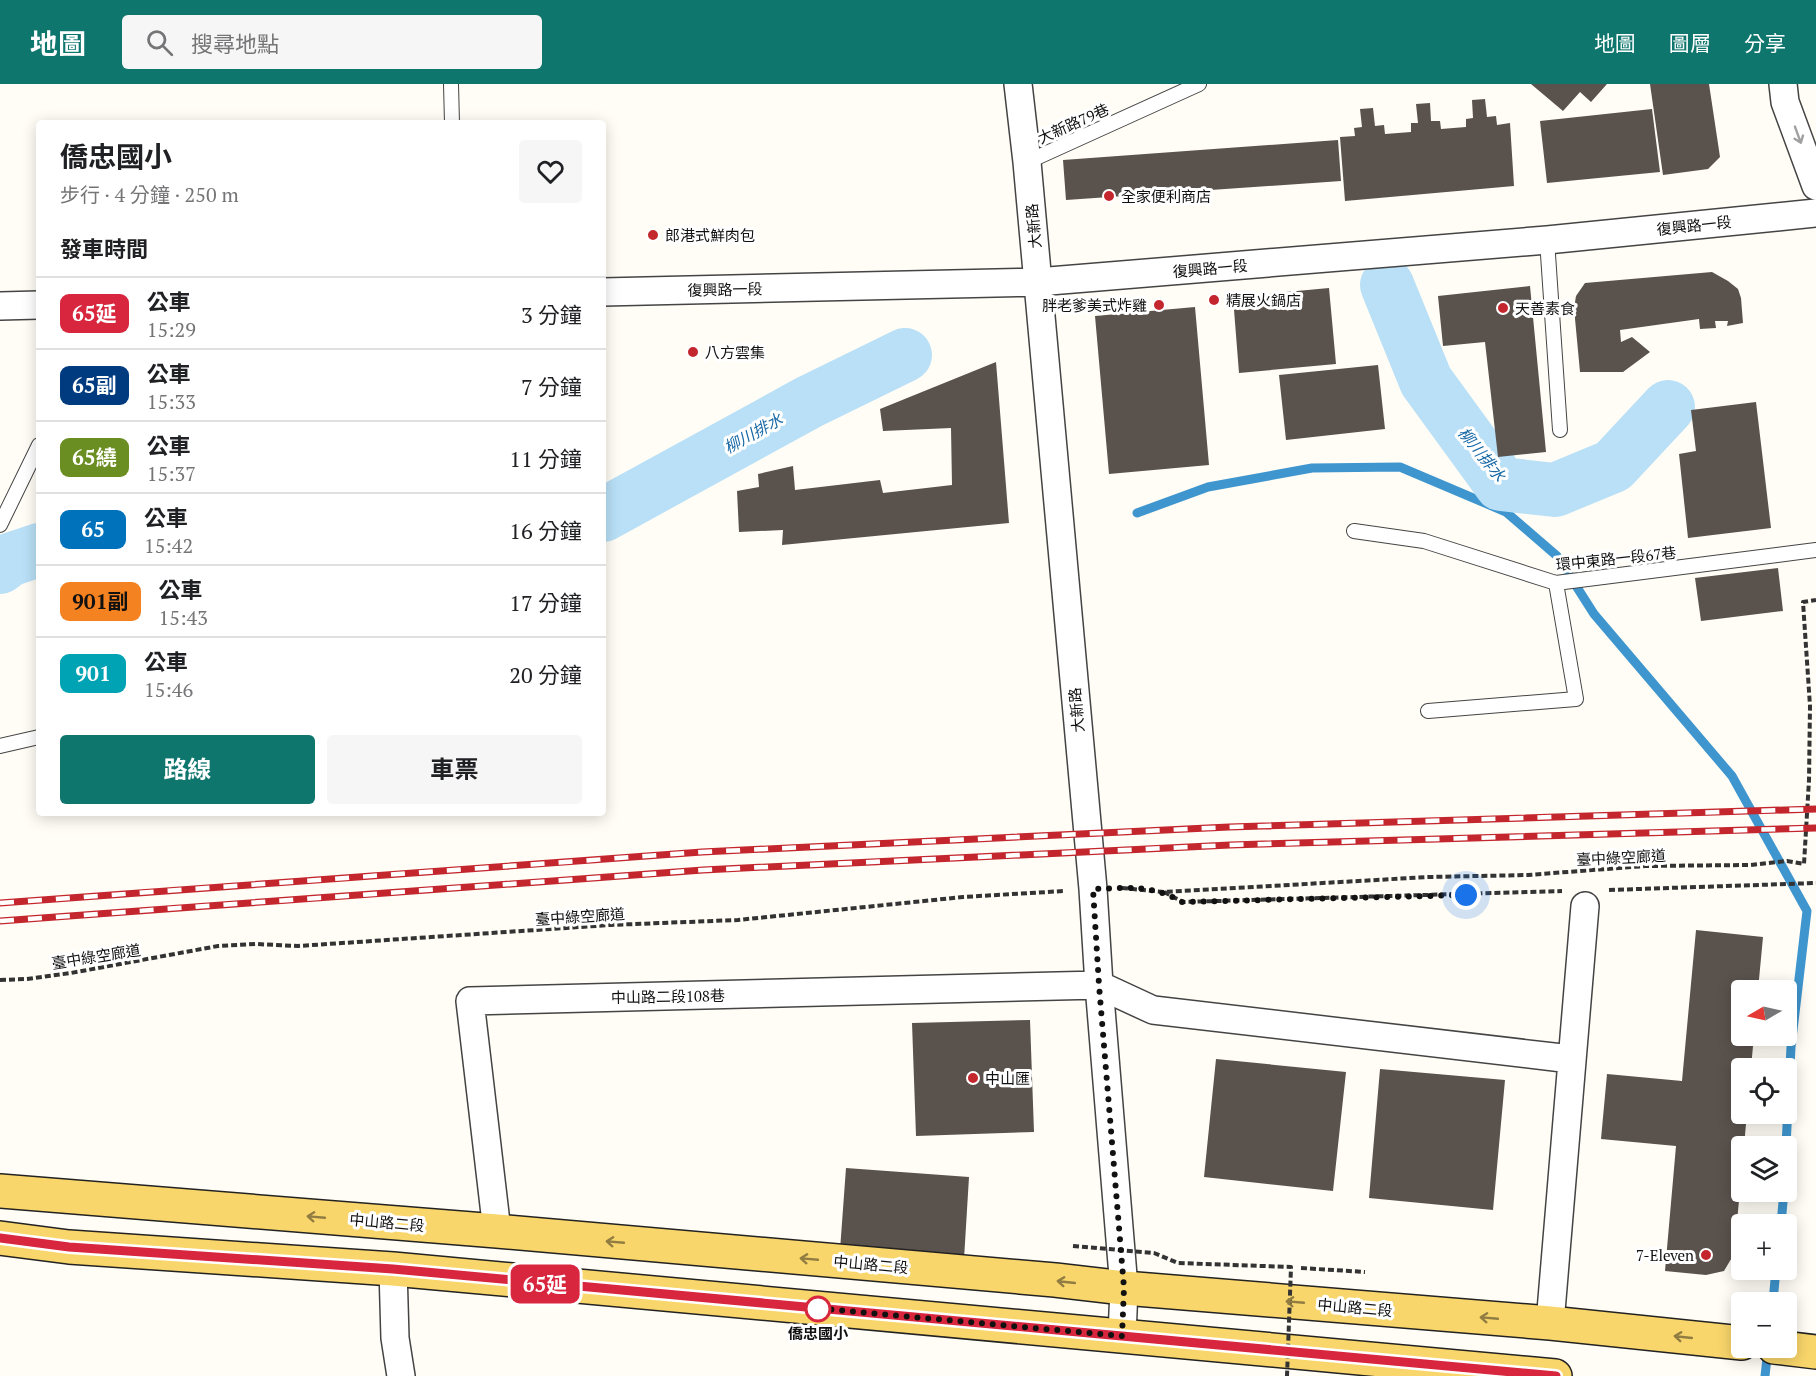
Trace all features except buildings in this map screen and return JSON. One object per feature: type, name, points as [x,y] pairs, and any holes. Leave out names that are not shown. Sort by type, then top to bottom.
[{"type":"main road","name":"中山路二段","points":[[0,1191],[497,1231],[1124,1288],[1550,1323],[1731,1342]]},
{"type":"main road","points":[[0,1238],[69,1247],[393,1269],[1556,1376]]},
{"type":"main road","points":[[1797,1350],[1816,1352]]},
{"type":"street","name":"大新路","points":[[1018,84],[1093,889],[1124,1288],[1122,1336]]},
{"type":"street","points":[[1783,84],[1785,102],[1816,186]]},
{"type":"street","name":"復興路一段","points":[[606,292],[1038,282],[1547,240],[1816,213]]},
{"type":"street","points":[[0,306],[36,304]]},
{"type":"street","points":[[1550,1323],[1584,896]]},
{"type":"street","points":[[1099,985],[1153,1010],[1571,1059]]},
{"type":"street","name":"中山路二段108巷","points":[[497,1231],[470,1001],[1099,985]]},
{"type":"street","points":[[393,1269],[395,1338],[400,1376]]},
{"type":"lane","points":[[451,84],[452,120]]},
{"type":"lane","name":"大新路79巷","points":[[1027,162],[1199,84]]},
{"type":"lane","points":[[1547,240],[1560,430]]},
{"type":"lane","points":[[0,525],[36,451]]},
{"type":"lane","name":"環中東路一段67巷","points":[[1354,531],[1424,541],[1556,584],[1816,550]]},
{"type":"lane","points":[[1428,711],[1576,699],[1556,584]]},
{"type":"lane","points":[[0,746],[36,738]]},
{"type":"path","name":"臺中綠空廊道","points":[[0,980],[71,973],[218,946],[256,944],[298,946],[610,925],[738,920],[963,897],[1093,889],[1143,888],[1164,892],[1429,877],[1528,875],[1645,866],[1750,865],[1787,861],[1804,864],[1809,780],[1810,706],[1803,602],[1816,600]]},
{"type":"path","name":"臺中綠空廊道","points":[[1164,892],[1182,902],[1584,896],[1816,883]]},
{"type":"path","points":[[1073,1246],[1154,1253],[1178,1263],[1365,1272]]},
{"type":"path","points":[[1287,1376],[1291,1267]]},
{"type":"waterway","name":"柳川排水","points":[[1387,285],[1426,381],[1501,484],[1555,490],[1613,466],[1668,407]]},
{"type":"waterway","name":"柳川排水","points":[[606,513],[809,402],[905,355]]},
{"type":"waterway","points":[[1137,513],[1208,487],[1312,468],[1400,467],[1506,512],[1557,556],[1594,614],[1732,776],[1807,911],[1791,1047],[1787,1136]]},
{"type":"waterway","name":"柳川排水","points":[[0,567],[9,560],[36,551]]},
{"type":"waterway","points":[[1782,1214],[1783,1202]]},
{"type":"waterway","points":[[1774,1292],[1775,1280]]},
{"type":"waterway","points":[[1765,1376],[1767,1358]]},
{"type":"railway","points":[[0,903],[702,852],[1229,827],[1816,809]]},
{"type":"railway","points":[[0,921],[703,870],[1230,845],[1816,828]]},
{"type":"bus line","name":"65延","points":[[0,1238],[69,1247],[393,1269],[1556,1376]]},
{"type":"place","name":"全家便利商店","points":[[1109,196]]},
{"type":"place","name":"郎港式鮮肉包","points":[[653,235]]},
{"type":"place","name":"精展火鍋店","points":[[1214,300]]},
{"type":"place","name":"胖老爹美式炸雞","points":[[1159,305]]},
{"type":"place","name":"天善素食","points":[[1503,308]]},
{"type":"place","name":"八方雲集","points":[[693,352]]},
{"type":"place","name":"中山匯","points":[[973,1078]]},
{"type":"place","name":"7-Eleven","points":[[1706,1255]]},
{"type":"place","name":"僑忠國小","points":[[818,1309]]},
{"type":"route","points":[[818,1309],[814,1308],[1122,1336],[1124,1288],[1093,889],[1143,888],[1164,892],[1182,902],[1466,895]]}]
